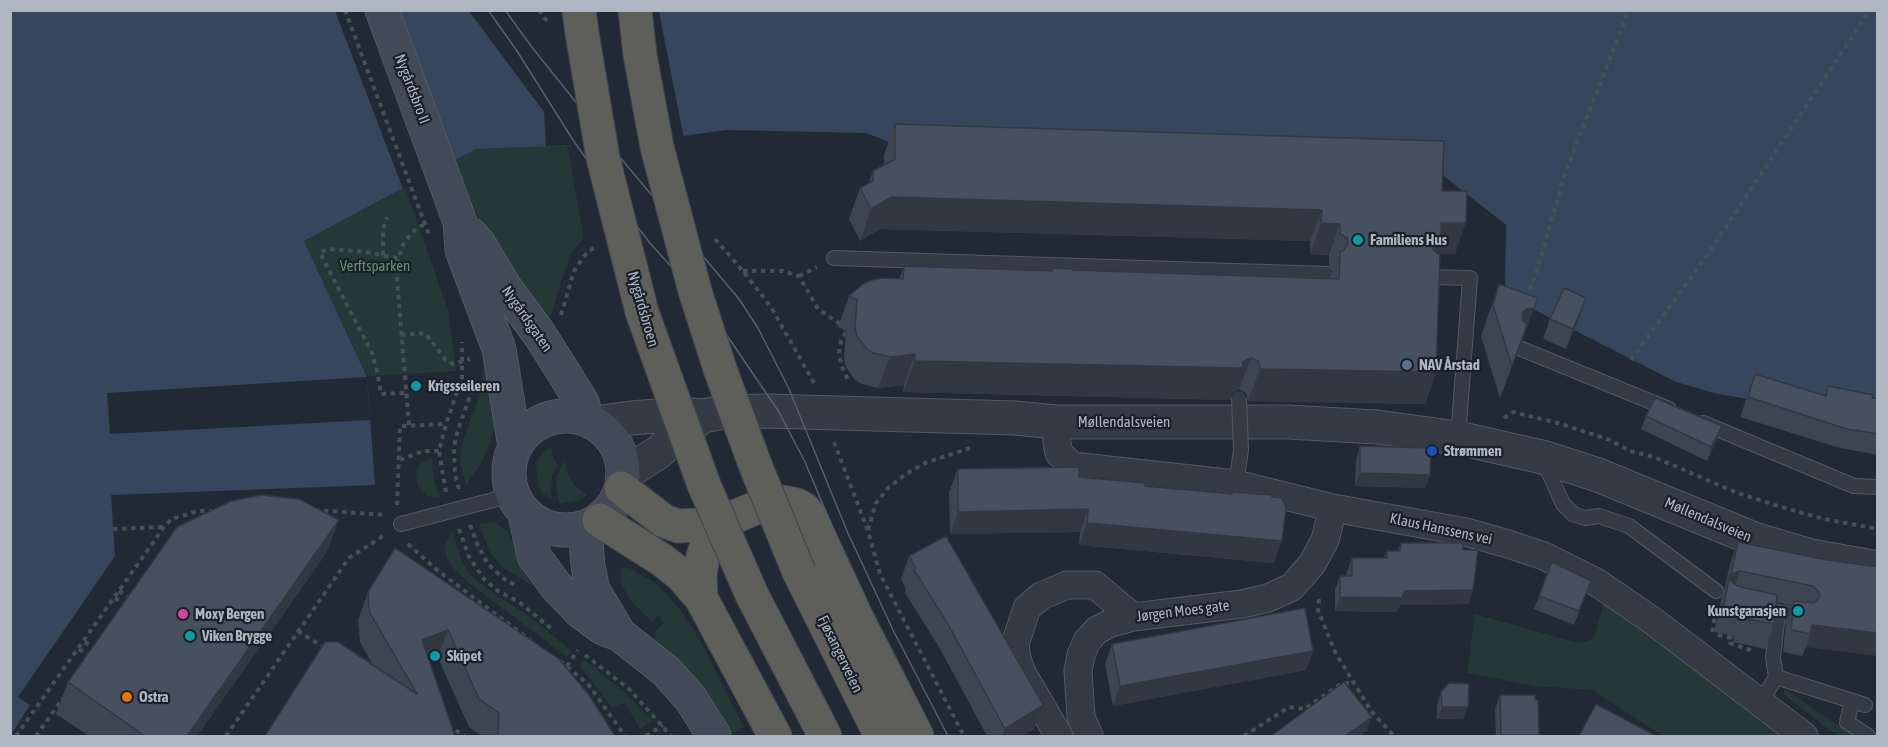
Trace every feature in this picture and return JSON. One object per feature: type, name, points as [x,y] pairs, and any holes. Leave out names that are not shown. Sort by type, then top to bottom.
[{"type":"highway","name":"Nygårdsbroen","points":[[579,10],[585,60],[603,158],[642,312],[704,485],[753,595],[825,736]]},
{"type":"highway","name":"Fjøsangerveien","points":[[635,10],[640,55],[657,147],[695,291],[720,369],[799,572],[881,736]]},
{"type":"highway","points":[[622,481],[664,520],[678,526],[718,524],[753,509],[782,502],[804,509],[809,515],[857,618],[917,736]]},
{"type":"highway","points":[[592,523],[662,560],[681,575],[701,598],[775,736]]},
{"type":"highway","points":[[701,598],[700,575],[703,556],[718,524]]},
{"type":"main road","name":"Nygårdsbro II","points":[[382,10],[441,167]]},
{"type":"main road","name":"Nygårdsgaten","points":[[441,167],[460,222],[462,250],[499,349],[514,447]]},
{"type":"main road","name":"Nygårdsgaten","points":[[460,222],[479,244],[506,289],[540,336],[582,402],[591,422]]},
{"type":"main road","points":[[519,504],[538,524],[554,529],[570,530],[592,523],[612,506],[622,481],[622,464],[616,445],[610,437],[591,422],[563,416],[540,422],[521,437],[514,447],[508,476],[519,504],[534,556],[556,586],[581,612],[603,628],[619,634],[666,671],[691,699],[714,736]]},
{"type":"main road","points":[[592,523],[588,566],[593,590],[619,634]]},
{"type":"street","name":"Møllendalsveien","points":[[591,422],[680,414],[703,416],[724,412],[768,411],[1015,418],[1056,422],[1288,422],[1377,427],[1458,438],[1542,457],[1598,474],[1754,539],[1811,556],[1878,568]]},
{"type":"street","name":"Møllendalsveien","points":[[622,481],[685,428],[703,416]]},
{"type":"street","name":"Klaus Hanssens vei","points":[[1056,422],[1056,443],[1059,453],[1072,466],[1236,484],[1332,508],[1466,532],[1544,556],[1596,582],[1653,621],[1804,736]]},
{"type":"street","name":"Jørgen Moes gate","points":[[1089,736],[1081,717],[1078,692],[1081,655],[1087,641],[1097,630],[1111,623],[1133,617],[1242,604],[1268,598],[1292,587],[1312,564],[1325,540],[1332,508]]},
{"type":"street","points":[[1059,736],[1022,673],[1017,659],[1015,644],[1027,608],[1041,596],[1067,585],[1095,585],[1133,617]]},
{"type":"lane","points":[[834,258],[1328,274]]},
{"type":"lane","points":[[1429,277],[1470,278],[1458,438]]},
{"type":"lane","points":[[1519,348],[1854,486],[1878,487]]},
{"type":"lane","points":[[1236,484],[1241,450],[1239,398]]},
{"type":"lane","points":[[1542,457],[1563,504],[1573,514],[1585,518],[1599,516],[1629,526],[1716,591]]},
{"type":"lane","points":[[399,520],[519,504]]},
{"type":"lane","points":[[1749,606],[1803,617]]},
{"type":"lane","points":[[1760,704],[1776,677],[1773,658],[1778,612]]},
{"type":"lane","points":[[1776,677],[1858,703],[1847,722],[1868,736]]},
{"type":"path","points":[[345,10],[411,184]]},
{"type":"path","points":[[1524,305],[1537,271],[1565,173],[1629,10]]},
{"type":"path","points":[[1631,360],[1708,254],[1870,10]]},
{"type":"path","points":[[383,255],[383,229],[387,217]]},
{"type":"path","points":[[409,425],[396,283],[397,258],[410,234],[425,224]]},
{"type":"path","points":[[710,232],[771,307],[818,388]]},
{"type":"path","points":[[560,320],[574,271],[585,255],[601,241]]},
{"type":"path","points":[[397,258],[327,249],[320,253],[372,353],[381,394],[406,393]]},
{"type":"path","points":[[743,272],[783,271],[799,276],[818,309],[848,329],[841,340],[839,352],[841,365],[852,390]]},
{"type":"path","points":[[401,336],[425,333],[445,359],[453,364],[470,359]]},
{"type":"path","points":[[459,491],[454,468],[454,449],[456,436],[474,383]]},
{"type":"path","points":[[447,495],[439,452],[453,405]]},
{"type":"path","points":[[1503,423],[1504,417],[1513,412],[1561,424],[1610,440],[1630,451],[1654,457],[1735,492],[1824,519],[1878,529]]},
{"type":"path","points":[[446,424],[400,426],[399,520],[403,540],[437,570],[536,643]]},
{"type":"path","points":[[831,434],[868,531],[880,574],[964,736]]},
{"type":"path","points":[[868,531],[876,503],[889,487],[925,463],[975,446]]},
{"type":"path","points":[[400,460],[423,451],[439,452]]},
{"type":"path","points":[[311,510],[399,520]]},
{"type":"path","points":[[16,736],[171,519],[197,511],[224,511]]},
{"type":"path","points":[[226,736],[349,558],[399,520]]},
{"type":"path","points":[[113,529],[164,527]]},
{"type":"path","points":[[119,591],[132,600]]},
{"type":"path","points":[[121,615],[138,591]]},
{"type":"path","points":[[115,598],[127,606]]},
{"type":"path","points":[[1318,610],[1335,652],[1353,683],[1371,711],[1394,736]]},
{"type":"path","points":[[1712,629],[1716,615]]},
{"type":"path","points":[[298,631],[328,650]]},
{"type":"path","points":[[1718,635],[1731,638],[1730,644],[1738,645]]},
{"type":"path","points":[[86,666],[103,641]]},
{"type":"path","points":[[85,642],[97,650]]},
{"type":"path","points":[[79,650],[92,657]]},
{"type":"path","points":[[567,666],[578,650]]},
{"type":"path","points":[[554,657],[588,684],[625,736]]},
{"type":"path","points":[[1244,736],[1289,706],[1304,709],[1341,684],[1353,683]]},
{"type":"path","points":[[36,736],[67,693]]},
{"type":"path","points":[[445,724],[465,736]]},
{"type":"path","points":[[646,736],[663,725]]},
{"type":"green space","points":[[567,145],[584,238],[570,254],[550,318],[543,324],[494,252],[455,160],[476,149]]},
{"type":"green space","name":"Verftsparken","points":[[405,187],[448,310],[456,371],[367,376],[304,241]]},
{"type":"green space","points":[[493,363],[496,421],[494,432],[482,462],[466,485],[460,463],[462,443],[479,397],[484,365]]},
{"type":"green space","points":[[551,446],[554,460],[558,465],[552,475],[551,499],[538,486],[536,464]]},
{"type":"green space","points":[[432,457],[433,477],[440,498],[427,496],[417,485],[416,471],[420,464]]},
{"type":"green space","points":[[563,463],[566,463],[567,473],[574,485],[587,495],[580,500],[560,504],[556,488],[557,476]]},
{"type":"green space","points":[[494,522],[508,531],[519,562],[531,585],[503,568],[490,553],[479,524]]},
{"type":"green space","points":[[452,531],[462,562],[471,576],[497,596],[525,613],[572,651],[567,657],[470,584],[454,569],[446,556],[445,546]]},
{"type":"green space","points":[[622,567],[632,569],[657,584],[679,608],[696,633],[744,727],[732,734],[686,670],[655,640],[656,630],[665,623],[658,616],[652,622],[630,600],[623,587]]},
{"type":"green space","points":[[1604,601],[1790,736],[1663,736],[1592,690],[1536,686],[1467,673],[1475,614],[1578,643],[1594,639]]},
{"type":"green space","points":[[585,660],[624,692],[652,720],[640,729],[625,703],[611,707],[579,666]]},
{"type":"green space","points":[[1785,689],[1855,736],[1840,736],[1829,730],[1783,694]]},
{"type":"water","points":[[11,11],[1877,11],[1877,420],[1718,394],[1676,382],[1505,295],[1506,225],[1439,172],[894,144],[866,133],[726,130],[633,143],[476,149],[304,241],[367,377],[375,485],[111,495],[115,556],[18,697],[30,705],[11,735]]},
{"type":"pier","points":[[335,11],[397,11],[455,160],[403,189]]},
{"type":"pier","points":[[469,11],[659,11],[684,139],[634,146],[573,148],[572,145],[546,146],[544,112]]},
{"type":"pier","points":[[367,377],[370,420],[110,434],[107,393]]},
{"type":"building","points":[[895,124],[1444,141],[1442,191],[1467,191],[1466,223],[1441,223],[1441,237],[1436,238],[1432,245],[1433,250],[1440,255],[1436,372],[1260,369],[1258,361],[1251,358],[1243,362],[1242,368],[915,361],[915,354],[890,357],[873,353],[857,336],[855,328],[857,300],[849,296],[863,284],[872,280],[903,279],[904,266],[1052,271],[1053,268],[1339,279],[1340,252],[1348,243],[1347,238],[1340,234],[1340,224],[1321,223],[1322,210],[892,197],[871,209],[860,188],[873,181],[873,171],[895,159]]},
{"type":"building","points":[[1499,284],[1538,298],[1534,308],[1526,309],[1522,314],[1523,321],[1527,325],[1512,366],[1493,305]]},
{"type":"building","points":[[1564,288],[1586,298],[1573,329],[1550,319]]},
{"type":"building","points":[[1755,374],[1826,396],[1828,386],[1873,395],[1872,398],[1878,399],[1878,434],[1847,429],[1748,397]]},
{"type":"building","points":[[1655,398],[1722,426],[1711,447],[1646,416]]},
{"type":"building","points":[[1360,446],[1431,448],[1430,475],[1360,473]]},
{"type":"building","points":[[1079,467],[1079,477],[1145,483],[1145,486],[1232,494],[1232,492],[1272,495],[1272,497],[1282,498],[1286,508],[1282,541],[1087,523],[1088,509],[958,512],[958,469]]},
{"type":"building","name":"Viken Brygge","points":[[261,495],[299,499],[339,520],[187,736],[145,736],[68,682],[177,527],[231,501]]},
{"type":"building","points":[[946,536],[1043,705],[1005,729],[948,624],[914,570],[916,568],[909,556]]},
{"type":"building","points":[[1738,542],[1827,560],[1878,567],[1878,633],[1812,625],[1810,634],[1791,630],[1794,601],[1814,603],[1820,597],[1819,592],[1813,586],[1740,571],[1731,574]]},
{"type":"building","points":[[1401,543],[1463,543],[1463,550],[1478,550],[1473,590],[1405,591],[1402,598],[1340,597],[1340,576],[1352,576],[1352,558],[1387,558],[1387,551],[1400,551]]},
{"type":"building","points":[[395,548],[559,659],[589,695],[615,736],[498,736],[499,713],[479,699],[448,630],[422,640],[455,736],[265,736],[325,642],[338,642],[417,694],[369,608],[368,592]]},
{"type":"building","points":[[1552,562],[1591,581],[1579,611],[1539,596]]},
{"type":"building","points":[[1730,575],[1731,581],[1737,586],[1777,595],[1774,624],[1742,618],[1743,612],[1723,608]]},
{"type":"building","points":[[1305,608],[1313,651],[1120,686],[1112,644]]},
{"type":"building","points":[[1344,682],[1372,717],[1345,736],[1271,736]]},
{"type":"building","points":[[1449,683],[1469,684],[1468,707],[1442,707],[1441,692]]},
{"type":"building","points":[[1500,695],[1535,695],[1535,700],[1538,700],[1539,735],[1501,735]]},
{"type":"building","points":[[1596,704],[1656,736],[1579,736]]},
{"type":"tram line","points":[[488,10],[604,184],[650,243],[709,309],[779,412],[805,462],[858,588],[933,736]]},
{"type":"tram line","points":[[505,10],[623,161],[739,299],[758,328],[789,389],[847,531],[893,630],[948,736]]},
{"type":"place","name":"Familiens Hus","points":[[1358,240]]},
{"type":"place","name":"NAV Årstad","points":[[1407,365]]},
{"type":"place","name":"Krigsseileren","points":[[416,386]]},
{"type":"place","name":"Strømmen","points":[[1432,451]]},
{"type":"place","name":"Kunstgarasjen","points":[[1798,611]]},
{"type":"place","name":"Moxy Bergen","points":[[183,614]]},
{"type":"place","name":"Viken Brygge","points":[[190,636]]},
{"type":"place","name":"Skipet","points":[[435,656]]},
{"type":"place","name":"Ostra","points":[[127,697]]}]
